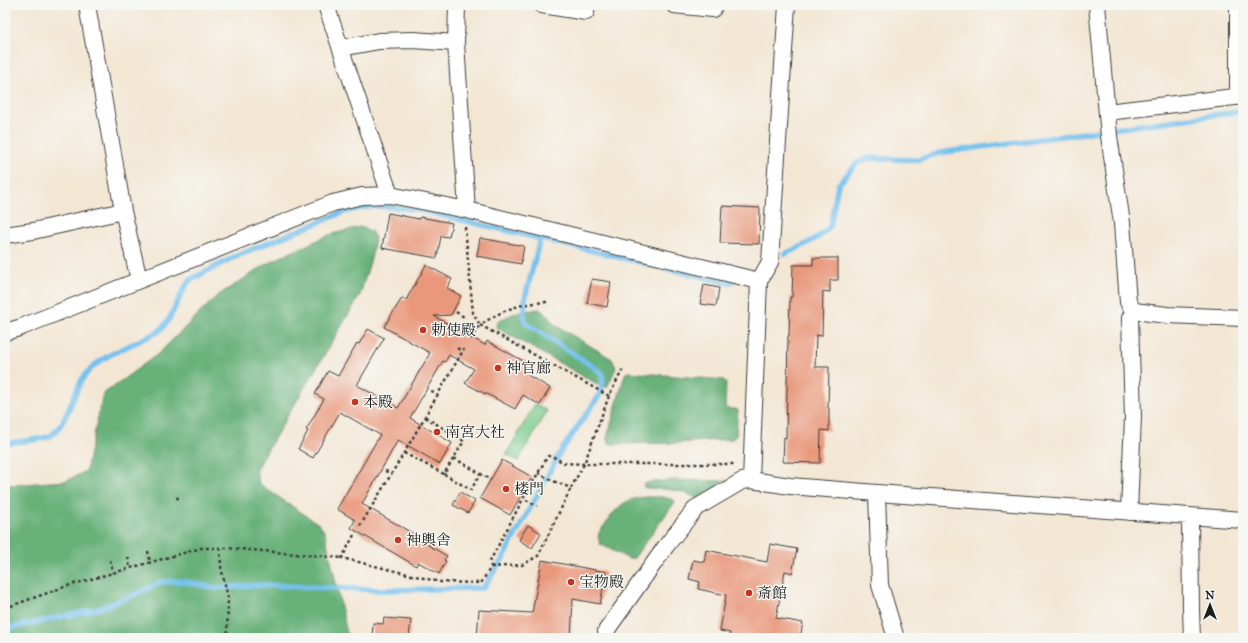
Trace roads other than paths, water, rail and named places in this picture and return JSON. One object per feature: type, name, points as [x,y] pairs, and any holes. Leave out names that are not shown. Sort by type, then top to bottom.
[{"type":"street","points":[[87,5],[123,211],[139,280]]},
{"type":"street","points":[[326,5],[390,195]]},
{"type":"street","points":[[457,5],[456,42],[467,210]]},
{"type":"street","points":[[542,5],[586,12],[587,5]]},
{"type":"street","points":[[674,5],[714,9],[714,5]]},
{"type":"street","points":[[751,480],[759,281],[770,262],[787,5]]},
{"type":"street","points":[[1097,5],[1108,123],[1122,223],[1128,302],[1134,311],[1167,315],[1243,318]]},
{"type":"street","points":[[1108,123],[1241,96],[1238,5]]},
{"type":"street","points":[[341,48],[379,41],[413,40],[456,42]]},
{"type":"street","points":[[5,332],[19,328],[333,203],[362,196],[390,195],[467,210],[759,281]]},
{"type":"street","points":[[5,234],[33,231],[123,211]]},
{"type":"street","points":[[1129,512],[1133,417],[1130,318],[1134,311]]},
{"type":"street","points":[[607,638],[606,632],[666,546],[696,508],[742,481],[751,480],[790,486],[1243,520]]},
{"type":"street","points":[[877,493],[880,585],[896,638]]},
{"type":"street","points":[[1190,517],[1192,638]]},
{"type":"waterway","points":[[785,254],[809,242],[826,231],[830,226],[838,185],[857,163],[868,158],[917,160],[939,153],[1243,111]]},
{"type":"waterway","points":[[5,444],[47,437],[56,431],[65,417],[79,385],[88,371],[109,355],[158,332],[168,321],[190,280],[234,257],[344,212],[365,207],[377,206],[419,210],[729,283],[733,281]]},
{"type":"waterway","points":[[5,629],[98,609],[132,596],[161,582],[181,581],[215,588],[263,585],[380,590],[483,588],[502,560],[561,451],[599,396],[602,384],[601,372],[527,324],[524,319],[525,298],[540,239]]},
{"type":"place","name":"勅使殿","points":[[423,330]]},
{"type":"place","name":"神官廊","points":[[498,368]]},
{"type":"place","name":"本殿","points":[[355,402]]},
{"type":"place","name":"南宮大社","points":[[437,432]]},
{"type":"place","name":"楼門","points":[[506,489]]},
{"type":"place","name":"神輿舎","points":[[398,540]]},
{"type":"place","name":"宝物殿","points":[[571,582]]},
{"type":"place","name":"斎館","points":[[749,593]]}]
